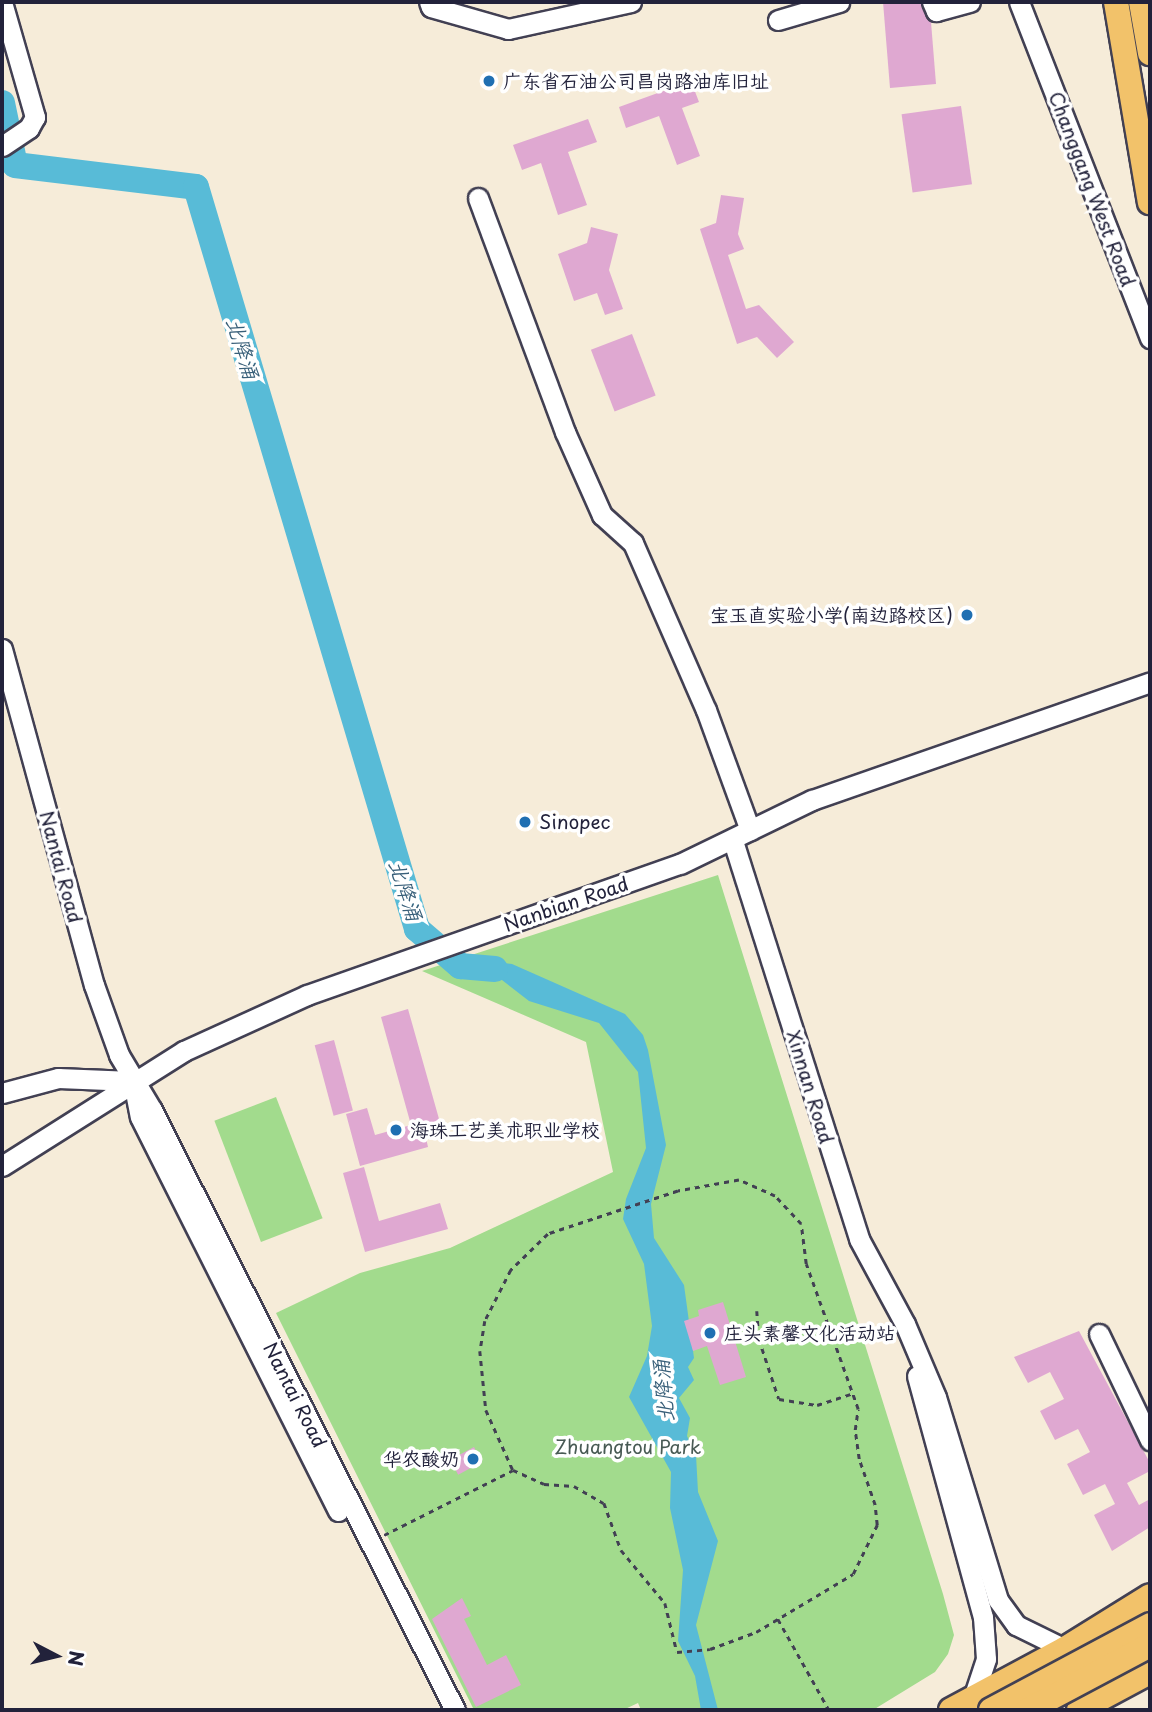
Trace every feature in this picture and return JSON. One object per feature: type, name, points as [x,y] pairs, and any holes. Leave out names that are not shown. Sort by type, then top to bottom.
[{"type":"main road","points":[[1116,2],[1150,202]]},
{"type":"main road","points":[[1141,2],[1150,53]]},
{"type":"main road","points":[[982,1704],[1065,1649],[1120,1619],[1150,1596]]},
{"type":"main road","points":[[1120,1619],[1150,1609]]},
{"type":"main road","points":[[951,1710],[982,1704],[1150,1625]]},
{"type":"main road","points":[[1028,1710],[1150,1645]]},
{"type":"main road","points":[[1079,1710],[1144,1675]]},
{"type":"street","points":[[2,2],[34,104],[29,128],[2,146]]},
{"type":"street","points":[[429,2],[431,7],[508,29],[631,2]]},
{"type":"street","points":[[778,20],[839,2]]},
{"type":"street","points":[[932,2],[936,11],[970,2]]},
{"type":"street","name":"Changgang West Road","points":[[1019,2],[1142,292],[1150,338]]},
{"type":"street","points":[[478,198],[565,432],[602,515],[633,543],[706,710],[750,830]]},
{"type":"street","name":"Nantai Road","points":[[2,649],[94,985],[132,1081],[140,1117],[440,1710]]},
{"type":"street","name":"Nanbian Road","points":[[2,1166],[132,1081],[184,1051],[307,995],[646,876],[733,841],[812,800],[1150,682]]},
{"type":"street","name":"Xinnan Road","points":[[733,841],[859,1239],[905,1324],[936,1397],[998,1600],[1016,1625],[1065,1649]]},
{"type":"street","points":[[2,1093],[58,1078],[132,1081]]},
{"type":"street","name":"Nantai Road","points":[[132,1081],[158,1122],[455,1710]]},
{"type":"street","name":"Xinnan Road","points":[[905,1324],[983,1617],[986,1659],[982,1704]]},
{"type":"street","points":[[1099,1334],[1150,1440]]},
{"type":"street","points":[[1120,1619],[1090,1652],[1093,1663],[1108,1674],[1144,1675]]},
{"type":"path","points":[[739,1180],[775,1196],[801,1224],[806,1264],[854,1393],[859,1460],[876,1505],[877,1525],[870,1545],[853,1574],[778,1619],[710,1649],[677,1652],[665,1603],[621,1550],[604,1503],[574,1486],[544,1484],[513,1470],[486,1410],[480,1351],[485,1321],[511,1270],[548,1234],[660,1197],[739,1180]]},
{"type":"path","points":[[757,1311],[759,1339],[779,1399],[817,1405],[854,1393]]},
{"type":"path","points":[[368,1541],[513,1470]]},
{"type":"path","points":[[778,1619],[829,1710]]},
{"type":"green space","name":"Zhuangtou Park","points":[[718,875],[954,1635],[948,1654],[935,1672],[873,1710],[641,1710],[638,1703],[623,1710],[474,1710],[276,1313],[360,1273],[450,1248],[613,1172],[586,1042],[422,971]]},
{"type":"green space","points":[[276,1097],[323,1218],[261,1242],[214,1121]]},
{"type":"water","points":[[486,961],[512,964],[625,1014],[643,1035],[648,1050],[666,1145],[651,1204],[654,1238],[684,1285],[694,1358],[688,1367],[694,1380],[679,1398],[690,1418],[687,1436],[696,1455],[698,1492],[718,1541],[696,1625],[718,1710],[701,1710],[695,1676],[678,1641],[683,1570],[670,1508],[671,1472],[629,1397],[647,1356],[652,1326],[644,1264],[623,1219],[626,1199],[646,1148],[638,1072],[599,1023],[529,1001],[493,973],[460,966]]},
{"type":"building","points":[[883,2],[920,2],[931,22],[936,84],[890,88]]},
{"type":"building","points":[[691,81],[699,102],[682,108],[700,156],[677,165],[659,116],[626,128],[619,107]]},
{"type":"building","points":[[961,106],[972,184],[913,193],[902,114]]},
{"type":"building","points":[[588,119],[597,142],[568,152],[587,205],[558,215],[541,163],[522,170],[513,145]]},
{"type":"building","points":[[721,195],[744,198],[738,234],[744,249],[728,255],[746,309],[759,305],[794,342],[777,358],[757,337],[737,344],[700,229],[716,223]]},
{"type":"building","points":[[591,227],[618,234],[609,270],[623,309],[605,315],[597,293],[574,301],[558,254],[587,243]]},
{"type":"building","points":[[632,334],[656,396],[615,411],[591,350]]},
{"type":"building","points":[[408,1009],[443,1133],[426,1138],[428,1147],[360,1166],[346,1114],[367,1108],[375,1135],[411,1125],[381,1017]]},
{"type":"building","points":[[334,1040],[353,1111],[334,1116],[315,1045]]},
{"type":"building","points":[[364,1167],[379,1221],[440,1203],[448,1229],[365,1252],[343,1173]]},
{"type":"building","name":"庄头素馨文化活动站","points":[[723,1302],[746,1377],[720,1385],[707,1346],[693,1351],[684,1321],[699,1316],[698,1310]]},
{"type":"building","points":[[1079,1331],[1150,1463],[1150,1471],[1127,1483],[1139,1505],[1150,1499],[1150,1527],[1112,1551],[1094,1515],[1115,1504],[1105,1484],[1083,1495],[1067,1464],[1090,1452],[1078,1429],[1055,1440],[1040,1411],[1064,1399],[1050,1372],[1028,1383],[1014,1357]]},
{"type":"building","points":[[474,1447],[482,1462],[458,1475],[450,1460]]},
{"type":"building","points":[[462,1598],[471,1616],[464,1619],[487,1665],[506,1655],[521,1685],[476,1707],[432,1619]]},
{"type":"waterway","name":"北降涌","points":[[2,103],[15,165],[196,187],[417,929],[460,966],[495,969]]},
{"type":"place","name":"广东省石油公司昌岗路油库旧址","points":[[489,81]]},
{"type":"place","name":"宝玉直实验小学(南边路校区)","points":[[967,615]]},
{"type":"place","name":"Sinopec","points":[[525,822]]},
{"type":"place","name":"海珠工艺美术职业学校","points":[[396,1130]]},
{"type":"place","name":"庄头素馨文化活动站","points":[[710,1333]]},
{"type":"place","name":"华农酸奶","points":[[473,1459]]}]
